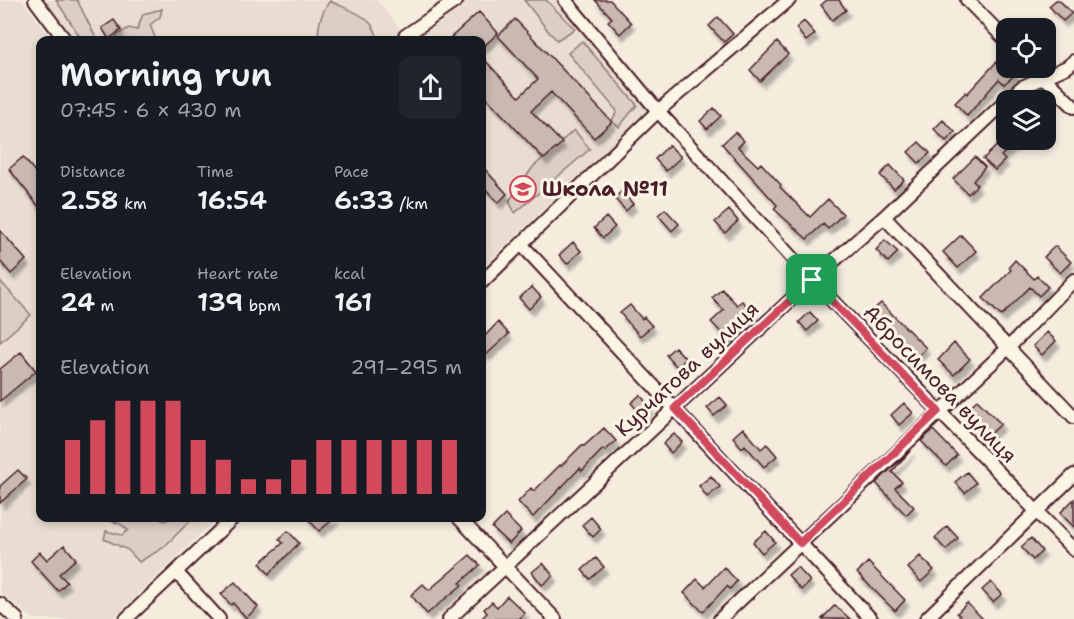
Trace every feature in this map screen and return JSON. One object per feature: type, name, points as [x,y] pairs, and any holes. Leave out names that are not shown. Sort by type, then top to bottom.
[{"type":"street","points":[[35,0],[62,36]]},
{"type":"street","points":[[405,36],[457,0]]},
{"type":"street","name":"Абросимова вулиця","points":[[565,0],[658,111],[812,280],[1074,550]]},
{"type":"street","points":[[486,278],[658,111],[789,0]]},
{"type":"street","points":[[967,0],[996,30]]},
{"type":"street","name":"Курчатова вулиця","points":[[1056,72],[1074,61]]},
{"type":"street","points":[[1045,78],[1074,107]]},
{"type":"street","name":"Курчатова вулиця","points":[[1019,90],[1045,78]]},
{"type":"street","name":"Курчатова вулиця","points":[[449,619],[996,111]]},
{"type":"street","points":[[884,217],[1074,417]]},
{"type":"street","points":[[521,244],[871,619]]},
{"type":"street","points":[[720,619],[938,411],[1009,347],[1074,280]]},
{"type":"street","points":[[926,619],[1074,475]]},
{"type":"street","points":[[126,619],[229,522]]},
{"type":"street","points":[[463,522],[555,619]]},
{"type":"street","points":[[176,572],[219,619]]},
{"type":"street","points":[[0,604],[17,619]]},
{"type":"shaded area","points":[[0,0],[22,0],[50,36],[36,36],[36,522],[213,522],[113,619],[33,619],[0,592]]},
{"type":"shaded area","name":"Школа №11","points":[[35,0],[377,0],[406,36],[62,36]]},
{"type":"shaded area","points":[[56,0],[77,0],[95,36],[79,36]]},
{"type":"shaded area","name":"Школа №11","points":[[457,0],[559,0],[648,110],[486,264],[486,36],[406,36]]},
{"type":"shaded area","points":[[524,0],[546,0],[575,29],[557,40]]},
{"type":"shaded area","points":[[330,1],[353,11],[372,25],[377,36],[318,36],[324,10]]},
{"type":"shaded area","points":[[162,9],[160,17],[150,25],[155,36],[117,36],[129,28],[137,30],[143,14]]},
{"type":"shaded area","points":[[582,41],[637,105],[619,127],[612,121],[617,111],[568,53]]},
{"type":"shaded area","points":[[574,130],[590,149],[515,213],[509,201],[533,167]]},
{"type":"shaded area","points":[[0,281],[31,315],[0,342]]},
{"type":"shaded area","points":[[114,522],[189,522],[163,548],[139,562],[128,550],[104,539],[106,531],[122,535],[128,530]]},
{"type":"building","points":[[595,0],[610,0],[631,23],[620,34],[608,21],[612,18]]},
{"type":"building","points":[[827,0],[839,0],[846,10],[832,20],[821,5]]},
{"type":"building","points":[[1059,0],[1072,13],[1063,21],[1049,6]]},
{"type":"building","points":[[479,12],[498,33],[486,44],[486,36],[452,36]]},
{"type":"building","points":[[718,17],[733,34],[724,42],[709,26]]},
{"type":"building","points":[[515,19],[612,122],[594,138],[551,92],[531,111],[562,143],[544,159],[486,97],[486,61],[519,97],[538,79],[498,36]]},
{"type":"building","points":[[114,20],[121,30],[113,36],[107,36],[102,28]]},
{"type":"building","points":[[804,21],[815,34],[806,41],[796,28]]},
{"type":"building","points":[[777,42],[788,54],[760,81],[750,70]]},
{"type":"building","points":[[996,62],[996,78],[1011,78],[1004,84],[999,79],[967,116],[955,103],[966,92],[967,94]]},
{"type":"building","points":[[714,108],[721,116],[707,129],[700,121]]},
{"type":"building","points":[[943,120],[955,132],[946,141],[934,129]]},
{"type":"building","points":[[735,132],[744,141],[738,147],[758,166],[761,163],[781,185],[780,187],[810,217],[828,199],[843,214],[828,229],[823,224],[807,239],[774,209],[777,205],[722,144]]},
{"type":"building","points":[[919,142],[930,153],[919,163],[908,152]]},
{"type":"building","points":[[669,145],[681,157],[666,171],[655,159]]},
{"type":"building","points":[[996,147],[996,150],[1007,150],[1001,156],[1005,160],[995,170],[983,159]]},
{"type":"building","points":[[23,157],[36,173],[36,203],[9,169]]},
{"type":"building","points":[[975,157],[985,167],[973,181],[977,185],[968,194],[953,179]]},
{"type":"building","points":[[890,165],[904,180],[894,189],[880,175]]},
{"type":"building","points":[[486,170],[507,194],[498,203],[486,190]]},
{"type":"building","points":[[622,191],[633,204],[626,211],[614,198]]},
{"type":"building","points":[[665,209],[679,224],[672,231],[658,215]]},
{"type":"building","points":[[729,210],[738,221],[725,233],[715,222]]},
{"type":"building","points":[[606,217],[615,227],[603,238],[594,228]]},
{"type":"building","points":[[0,230],[26,260],[11,274],[0,261]]},
{"type":"building","points":[[961,235],[976,251],[958,268],[943,252]]},
{"type":"building","points":[[885,240],[898,252],[888,262],[876,250]]},
{"type":"building","points":[[573,242],[581,251],[567,264],[559,255]]},
{"type":"building","points":[[1055,246],[1071,262],[1060,273],[1044,257]]},
{"type":"building","points":[[1015,260],[1034,279],[1037,276],[1048,287],[1039,296],[1030,287],[1001,316],[983,298],[1011,270],[1009,267]]},
{"type":"building","points":[[532,287],[541,297],[529,309],[519,298]]},
{"type":"building","points":[[722,289],[737,305],[742,301],[754,314],[728,339],[711,322],[724,310],[712,298]]},
{"type":"building","points":[[881,303],[926,348],[917,357],[871,312]]},
{"type":"building","points":[[630,305],[642,319],[644,317],[652,326],[640,336],[620,313]]},
{"type":"building","points":[[810,312],[818,321],[807,331],[799,322]]},
{"type":"building","points":[[498,322],[509,334],[486,355],[486,335]]},
{"type":"building","points":[[1047,332],[1056,341],[1042,355],[1033,346]]},
{"type":"building","points":[[954,343],[970,359],[954,375],[938,360]]},
{"type":"building","points":[[675,347],[686,359],[677,367],[666,355]]},
{"type":"building","points":[[21,352],[36,371],[0,401],[0,369]]},
{"type":"building","points":[[640,395],[650,407],[642,415],[631,403]]},
{"type":"building","points":[[720,397],[727,405],[714,416],[707,408]]},
{"type":"building","points":[[977,400],[1001,424],[988,436],[964,412]]},
{"type":"building","points":[[904,403],[913,413],[899,425],[891,415]]},
{"type":"building","points":[[604,428],[616,441],[605,451],[603,449],[582,471],[580,468],[533,517],[518,502],[531,488],[534,491],[582,445],[584,446]]},
{"type":"building","points":[[743,428],[761,449],[767,444],[777,456],[764,467],[745,445],[742,448],[733,437]]},
{"type":"building","points":[[933,430],[957,455],[946,466],[921,441]]},
{"type":"building","points":[[674,434],[682,442],[671,453],[663,444]]},
{"type":"building","points":[[911,450],[892,472],[902,482],[895,488],[914,507],[906,515],[876,483]]},
{"type":"building","points":[[18,470],[27,479],[0,503],[0,486]]},
{"type":"building","points":[[967,472],[976,483],[965,493],[955,482]]},
{"type":"building","points":[[711,476],[720,487],[707,497],[699,486]]},
{"type":"building","points":[[1074,499],[1074,527],[1060,513]]},
{"type":"building","points":[[505,515],[521,531],[509,544],[492,528]]},
{"type":"building","points":[[591,517],[601,529],[593,537],[582,525]]},
{"type":"building","points":[[311,522],[330,522],[319,531]]},
{"type":"building","points":[[947,526],[958,538],[946,550],[935,538]]},
{"type":"building","points":[[288,531],[299,543],[269,574],[260,563],[283,543],[279,539]]},
{"type":"building","points":[[766,531],[775,542],[762,553],[753,542]]},
{"type":"building","points":[[1031,538],[1042,551],[1033,560],[1021,547]]},
{"type":"building","points":[[64,545],[76,559],[59,574],[67,582],[58,591],[31,561],[40,552],[47,560]]},
{"type":"building","points":[[470,555],[480,565],[460,583],[462,585],[427,614],[411,595],[423,584],[429,590]]},
{"type":"building","points":[[920,556],[934,570],[921,582],[908,568]]},
{"type":"building","points":[[596,558],[604,567],[590,579],[582,570]]},
{"type":"building","points":[[868,562],[905,600],[895,611],[857,573]]},
{"type":"building","points":[[543,563],[553,576],[542,585],[532,572]]},
{"type":"building","points":[[724,567],[737,581],[730,589],[727,586],[703,612],[684,593],[697,579],[705,587]]},
{"type":"building","points":[[797,567],[810,581],[801,590],[788,575]]},
{"type":"building","points":[[235,582],[258,607],[246,618],[233,603],[231,605],[221,594]]},
{"type":"building","points":[[991,582],[1002,594],[993,602],[982,590]]},
{"type":"building","points":[[507,596],[525,613],[519,619],[481,619],[487,613],[484,609],[492,602],[497,607]]},
{"type":"building","points":[[967,603],[983,619],[963,619],[957,613]]},
{"type":"building","points":[[835,605],[850,619],[822,619]]},
{"type":"place","name":"Школа №11","points":[[523,189]]},
{"type":"route","points":[[812,280],[938,411],[800,543],[675,408],[812,280]]}]
